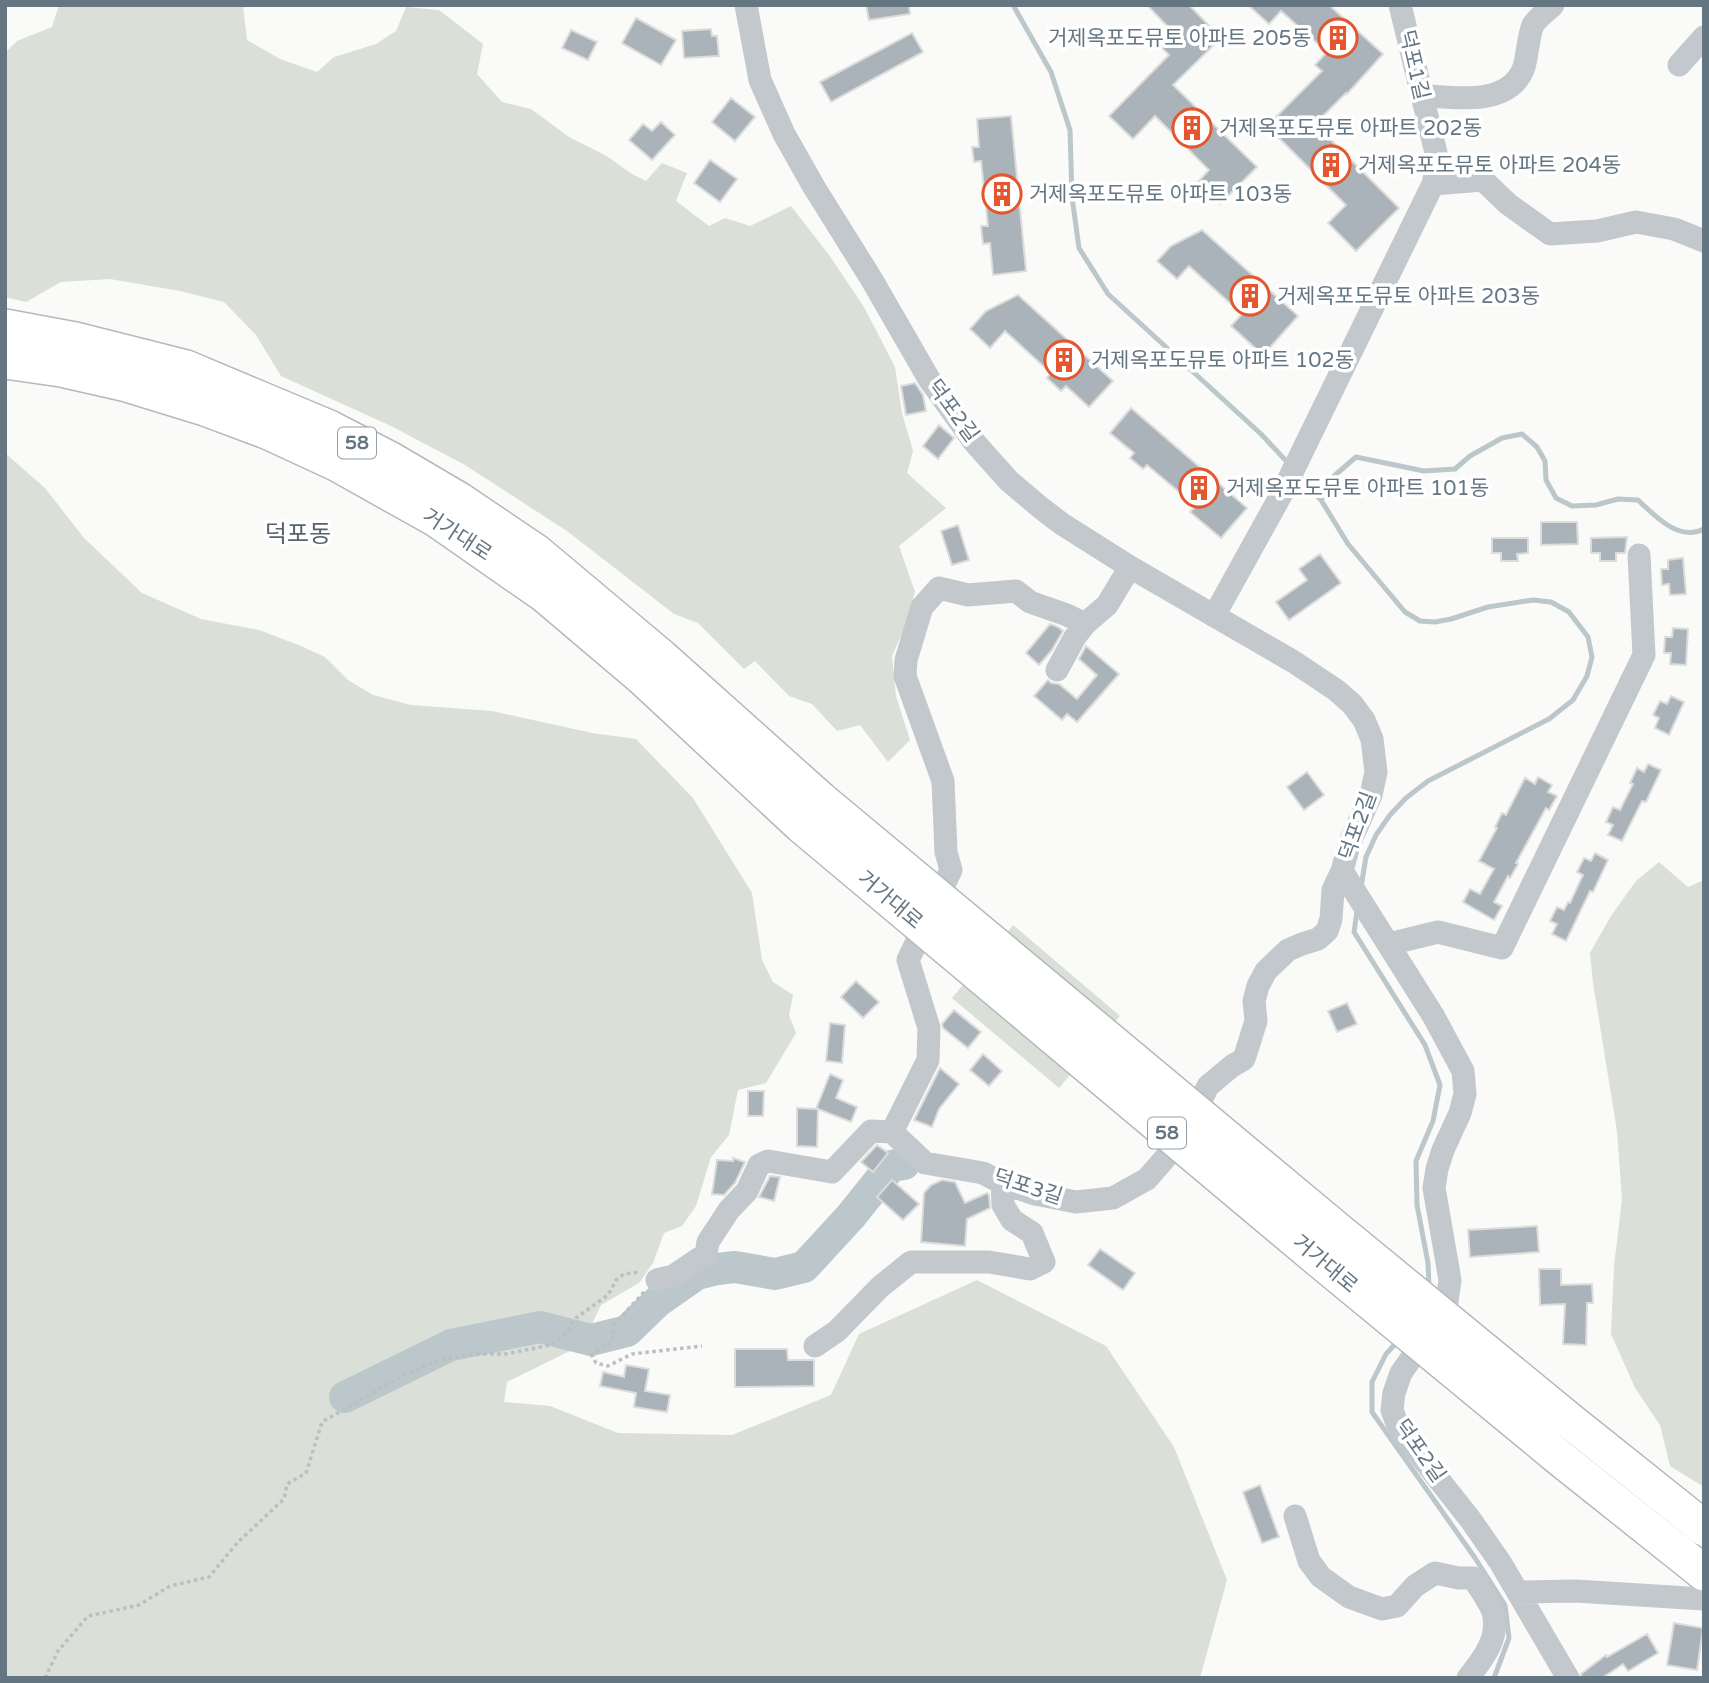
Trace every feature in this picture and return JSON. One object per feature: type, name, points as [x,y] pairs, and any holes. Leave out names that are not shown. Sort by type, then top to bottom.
[{"type":"highway","name":"거가대로","points":[[5,327],[75,340],[186,368],[259,398],[391,460],[459,500],[536,552],[652,667],[822,843],[1561,1459],[1704,1573]]},
{"type":"highway","name":"거가대로","points":[[5,361],[61,369],[127,384],[205,408],[269,432],[336,463],[436,519],[652,667],[832,809],[1336,1229],[1704,1528]]},
{"type":"highway","points":[[5,377],[72,388],[179,414],[196,415],[205,408]]},
{"type":"street","name":"덕포2길","points":[[746,5],[760,80],[784,134],[814,187],[873,279],[929,379],[975,443],[1009,481],[1062,524],[1130,567],[1294,662],[1336,690],[1364,720],[1372,739],[1376,772],[1371,795],[1350,842],[1342,871],[1434,1017],[1463,1071],[1465,1094],[1437,1168],[1434,1188],[1450,1280],[1447,1302],[1401,1374],[1394,1393],[1392,1410],[1399,1429],[1470,1519],[1486,1570],[1518,1592],[1568,1678]]},
{"type":"street","name":"덕포1길","points":[[1214,616],[1281,495],[1433,184],[1438,161],[1400,5]]},
{"type":"street","points":[[1421,95],[1467,99],[1493,94],[1511,86],[1523,71],[1533,25],[1553,5]]},
{"type":"street","points":[[1679,65],[1704,37]]},
{"type":"street","points":[[1433,184],[1483,180],[1507,204],[1550,234],[1597,231],[1636,222],[1674,229],[1704,241]]},
{"type":"street","points":[[1389,944],[1438,932],[1502,948],[1644,656],[1639,555]]},
{"type":"street","points":[[1058,670],[1075,637],[1107,604],[1130,567]]},
{"type":"street","points":[[657,1280],[673,1276],[706,1254],[708,1242],[729,1210],[747,1191],[759,1165],[768,1161],[832,1172],[871,1130],[891,1132],[928,1060],[929,1028],[908,960],[951,870],[946,852],[943,781],[905,676],[906,660],[922,607],[939,588],[968,595],[1016,591],[1030,602],[1085,624]]},
{"type":"street","name":"덕포3길","points":[[891,1132],[925,1163],[983,1173],[1002,1183],[1035,1194],[1076,1202],[1113,1198],[1147,1179],[1167,1156],[1193,1117],[1208,1086],[1244,1059],[1256,1021],[1254,1001],[1266,971],[1288,950],[1318,939],[1327,931],[1331,919],[1333,890],[1342,871]]},
{"type":"street","points":[[815,1346],[838,1331],[880,1287],[911,1262],[989,1262],[1030,1269],[1044,1262],[1032,1233],[1012,1220],[1003,1205],[1002,1183]]},
{"type":"street","points":[[1296,1516],[1309,1561],[1321,1577],[1349,1597],[1382,1609],[1397,1606],[1415,1586],[1435,1573],[1460,1578],[1486,1570],[1496,1632],[1486,1656],[1468,1678]]},
{"type":"street","points":[[1518,1592],[1575,1591],[1704,1599]]},
{"type":"path","points":[[46,1678],[58,1651],[88,1616],[139,1605],[170,1586],[209,1577],[238,1542],[284,1499],[287,1484],[306,1473],[322,1422],[397,1379],[436,1362],[475,1354],[506,1354],[550,1345],[564,1335],[576,1318],[608,1295],[616,1280],[624,1274],[642,1271],[657,1280],[654,1280],[614,1325],[612,1342],[592,1356],[596,1363],[608,1366],[632,1354],[702,1346]]},
{"type":"shaded area","points":[[59,5],[243,5],[247,40],[280,59],[317,72],[334,57],[376,44],[396,31],[406,7],[439,10],[483,44],[477,74],[502,102],[531,109],[569,137],[605,155],[646,181],[662,163],[687,173],[676,201],[709,226],[725,218],[750,226],[791,206],[864,307],[895,367],[902,413],[913,451],[907,473],[946,508],[899,546],[915,592],[905,627],[892,656],[896,696],[910,740],[888,762],[860,725],[837,731],[812,704],[789,696],[755,661],[744,669],[698,623],[674,614],[567,531],[465,465],[391,426],[281,376],[256,335],[224,302],[110,279],[61,282],[26,302],[5,297],[5,53],[17,41],[52,27]]},
{"type":"shaded area","points":[[5,453],[45,488],[84,538],[142,593],[201,619],[259,630],[301,646],[325,657],[348,680],[373,695],[411,705],[492,711],[592,733],[636,739],[693,798],[752,893],[762,960],[773,982],[793,995],[789,1015],[796,1033],[766,1083],[738,1090],[729,1135],[711,1157],[696,1206],[682,1226],[664,1233],[653,1263],[639,1283],[601,1305],[582,1345],[507,1382],[504,1402],[550,1406],[618,1433],[732,1435],[831,1395],[859,1334],[977,1280],[1106,1346],[1174,1447],[1227,1580],[1200,1678],[5,1678]]},
{"type":"shaded area","points":[[1659,862],[1688,887],[1704,880],[1704,1487],[1670,1466],[1660,1425],[1635,1388],[1611,1334],[1614,1266],[1622,1199],[1617,1131],[1590,953],[1611,916],[1636,881]]},
{"type":"shaded area","points":[[1013,925],[1120,1016],[1059,1088],[952,998]]},
{"type":"building","points":[[866,5],[909,5],[910,14],[869,20]]},
{"type":"building","name":"거제옥포도뮤토 아파트 202동","points":[[1147,5],[1189,5],[1221,38],[1173,85],[1257,167],[1220,204],[1198,182],[1209,170],[1155,116],[1133,139],[1109,116],[1169,55],[1156,42],[1170,29]]},
{"type":"building","name":"거제옥포도뮤토 아파트 204동","points":[[1248,5],[1329,5],[1383,54],[1315,124],[1399,208],[1356,251],[1328,223],[1346,205],[1267,126],[1322,71],[1315,65],[1327,52],[1281,11],[1269,24]]},
{"type":"building","points":[[636,18],[676,40],[661,65],[622,43]]},
{"type":"building","points":[[711,29],[712,36],[717,36],[719,56],[684,58],[682,31]]},
{"type":"building","points":[[571,30],[597,42],[588,60],[562,48]]},
{"type":"building","points":[[912,33],[923,52],[831,102],[820,82]]},
{"type":"building","points":[[731,98],[755,117],[735,141],[712,122]]},
{"type":"building","name":"거제옥포도뮤토 아파트 103동","points":[[1011,116],[1026,271],[993,275],[990,243],[983,244],[981,226],[988,226],[981,161],[974,162],[972,147],[979,147],[977,119]]},
{"type":"building","points":[[661,122],[675,135],[652,160],[629,140],[643,124],[652,131]]},
{"type":"building","points":[[710,160],[737,179],[720,202],[694,183]]},
{"type":"building","name":"거제옥포도뮤토 아파트 203동","points":[[1202,230],[1298,316],[1263,355],[1231,326],[1242,314],[1189,266],[1177,279],[1157,261],[1171,246]]},
{"type":"building","name":"거제옥포도뮤토 아파트 102동","points":[[1018,295],[1113,381],[1089,407],[1066,386],[1061,391],[1047,378],[1051,373],[1005,331],[990,348],[970,329],[986,311]]},
{"type":"building","points":[[915,383],[923,395],[926,411],[906,415],[901,386]]},
{"type":"building","name":"거제옥포도뮤토 아파트 101동","points":[[1131,408],[1247,508],[1221,538],[1190,512],[1196,506],[1147,465],[1143,469],[1130,458],[1134,453],[1110,433]]},
{"type":"building","points":[[939,425],[954,438],[938,459],[923,446]]},
{"type":"building","points":[[1541,522],[1577,522],[1578,544],[1541,545]]},
{"type":"building","points":[[958,525],[969,560],[952,565],[941,531]]},
{"type":"building","points":[[1627,537],[1625,553],[1616,553],[1616,561],[1600,561],[1600,553],[1591,553],[1591,538]]},
{"type":"building","points":[[1492,538],[1528,538],[1528,553],[1517,554],[1518,561],[1501,561],[1501,553],[1492,553]]},
{"type":"building","points":[[1320,554],[1341,583],[1289,620],[1276,602],[1307,580],[1299,569]]},
{"type":"building","points":[[1683,558],[1686,594],[1670,595],[1669,584],[1662,585],[1661,569],[1668,569],[1668,560]]},
{"type":"building","points":[[1050,624],[1063,631],[1039,665],[1026,653]]},
{"type":"building","points":[[1673,628],[1688,629],[1686,665],[1670,664],[1671,653],[1664,653],[1665,637],[1672,637]]},
{"type":"building","points":[[1086,646],[1119,674],[1077,722],[1067,714],[1062,720],[1034,696],[1048,680],[1059,684],[1077,699],[1097,675],[1079,659]]},
{"type":"building","points":[[1671,696],[1684,702],[1669,735],[1655,728],[1659,718],[1653,715],[1660,701],[1667,704]]},
{"type":"building","points":[[1648,764],[1661,770],[1646,802],[1642,801],[1622,841],[1608,835],[1613,825],[1606,822],[1613,807],[1620,810],[1633,784],[1630,783],[1637,768],[1644,772]]},
{"type":"building","points":[[1307,772],[1324,795],[1304,810],[1287,787]]},
{"type":"building","points":[[1538,777],[1552,785],[1548,792],[1557,796],[1549,810],[1546,808],[1516,863],[1518,864],[1494,902],[1502,906],[1494,920],[1463,902],[1470,889],[1480,894],[1494,869],[1479,861],[1502,813],[1506,815],[1525,778],[1535,784]]},
{"type":"building","points":[[1595,853],[1608,860],[1566,941],[1552,934],[1557,924],[1550,921],[1557,907],[1564,910],[1568,902],[1570,903],[1583,875],[1577,872],[1584,858],[1591,861]]},
{"type":"building","points":[[856,981],[879,1002],[863,1018],[841,997]]},
{"type":"building","points":[[1347,1003],[1357,1024],[1337,1032],[1328,1011]]},
{"type":"building","points":[[954,1010],[981,1032],[968,1048],[943,1028],[942,1024]]},
{"type":"building","points":[[830,1023],[845,1025],[842,1063],[826,1061]]},
{"type":"building","points":[[983,1054],[1002,1071],[989,1086],[970,1070]]},
{"type":"building","points":[[940,1068],[959,1084],[939,1109],[932,1127],[914,1120]]},
{"type":"building","points":[[830,1074],[843,1080],[836,1098],[857,1107],[851,1122],[818,1109],[817,1147],[797,1146],[797,1108],[816,1109]]},
{"type":"building","points":[[748,1091],[764,1091],[763,1116],[748,1116]]},
{"type":"building","points":[[877,1145],[888,1153],[873,1172],[861,1162]]},
{"type":"building","points":[[733,1158],[745,1162],[735,1183],[724,1195],[712,1194],[717,1160],[733,1161]]},
{"type":"building","points":[[770,1176],[780,1177],[774,1201],[759,1197]]},
{"type":"building","points":[[892,1180],[919,1204],[903,1220],[877,1197]]},
{"type":"building","points":[[942,1180],[955,1182],[965,1203],[987,1193],[989,1195],[990,1208],[967,1219],[965,1246],[921,1242],[924,1193],[931,1185]]},
{"type":"building","points":[[1537,1226],[1539,1252],[1470,1257],[1468,1230]]},
{"type":"building","points":[[1100,1249],[1135,1273],[1123,1290],[1088,1265]]},
{"type":"building","points":[[1539,1269],[1561,1269],[1561,1285],[1592,1284],[1593,1303],[1587,1303],[1586,1345],[1563,1344],[1565,1304],[1540,1305]]},
{"type":"building","points":[[735,1349],[787,1349],[788,1360],[814,1360],[814,1386],[735,1387]]},
{"type":"building","points":[[626,1365],[649,1369],[645,1391],[670,1395],[667,1412],[634,1407],[636,1393],[600,1386],[603,1372],[624,1377]]},
{"type":"building","points":[[1260,1485],[1279,1537],[1262,1543],[1243,1492]]},
{"type":"building","points":[[1674,1623],[1703,1628],[1697,1670],[1667,1665]]},
{"type":"building","points":[[1647,1634],[1658,1653],[1628,1671],[1623,1664],[1602,1678],[1582,1678],[1581,1674],[1606,1655],[1607,1657]]},
{"type":"waterway","points":[[1013,5],[1051,72],[1070,130],[1072,197],[1079,248],[1108,294],[1261,434],[1289,464]]},
{"type":"waterway","points":[[1321,500],[1334,476],[1356,457],[1424,471],[1455,469],[1470,456],[1502,438],[1522,434],[1537,447],[1545,461],[1546,480],[1556,498],[1572,506],[1596,505],[1618,499],[1638,500],[1660,520],[1677,530],[1695,532],[1704,529]]},
{"type":"waterway","points":[[1298,474],[1321,500],[1348,544],[1405,612],[1420,621],[1435,622],[1488,607],[1533,600],[1551,602],[1569,612],[1588,637],[1592,657],[1587,676],[1573,700],[1549,719],[1428,781],[1406,798],[1376,835],[1366,857],[1361,887]]},
{"type":"waterway","points":[[1357,911],[1354,932],[1425,1045],[1440,1085],[1433,1121],[1416,1161],[1417,1205],[1428,1263],[1429,1288]]},
{"type":"waterway","points":[[345,1397],[451,1345],[540,1327],[591,1340],[627,1331],[657,1302],[697,1274],[735,1267],[775,1274],[804,1267],[851,1216],[891,1166],[904,1164]]},
{"type":"waterway","points":[[1398,1341],[1386,1354],[1372,1382],[1372,1412],[1505,1605],[1509,1638],[1494,1678]]},
{"type":"place","name":"거제옥포도뮤토 아파트 205동","points":[[1338,38]]},
{"type":"place","name":"거제옥포도뮤토 아파트 202동","points":[[1192,128]]},
{"type":"place","name":"거제옥포도뮤토 아파트 204동","points":[[1331,165]]},
{"type":"place","name":"거제옥포도뮤토 아파트 103동","points":[[1002,194]]},
{"type":"place","name":"거제옥포도뮤토 아파트 203동","points":[[1250,296]]},
{"type":"place","name":"거제옥포도뮤토 아파트 102동","points":[[1064,360]]},
{"type":"place","name":"거제옥포도뮤토 아파트 101동","points":[[1199,488]]},
{"type":"district","name":"덕포동","points":[[298,534]]}]
